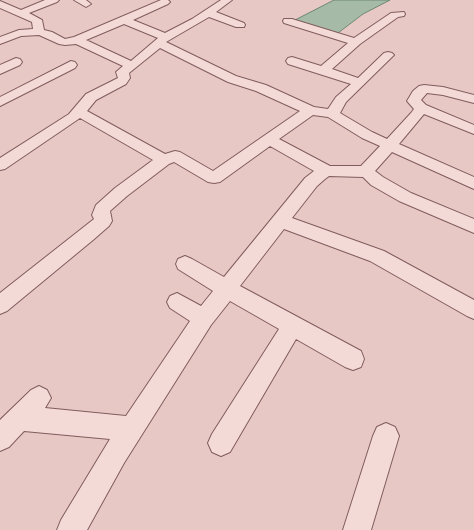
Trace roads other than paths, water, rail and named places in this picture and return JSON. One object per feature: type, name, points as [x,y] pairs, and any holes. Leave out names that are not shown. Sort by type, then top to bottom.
[{"type":"street","points":[[0,3],[5,0]]},
{"type":"street","points":[[21,13],[54,0]]},
{"type":"street","points":[[0,165],[59,128],[79,112],[91,97],[122,81],[124,78],[122,72],[132,66],[163,40],[227,0]]},
{"type":"street","points":[[0,41],[19,33],[39,32],[48,34],[59,41],[65,42],[77,40],[166,2]]},
{"type":"street","points":[[0,3],[38,22],[39,32]]},
{"type":"street","points":[[208,13],[240,25]]},
{"type":"street","points":[[324,70],[356,42],[395,15],[400,14]]},
{"type":"street","points":[[124,20],[232,79],[260,88],[310,110],[332,114],[367,135],[474,183]]},
{"type":"street","points":[[288,21],[356,42]]},
{"type":"street","points":[[77,40],[132,66]]},
{"type":"street","points":[[332,114],[341,100],[388,55]]},
{"type":"street","points":[[292,61],[324,70],[360,83]]},
{"type":"street","points":[[0,70],[16,62]]},
{"type":"street","points":[[0,102],[14,93],[71,65]]},
{"type":"street","points":[[474,99],[435,86],[424,89],[418,94],[414,101],[421,108],[474,130]]},
{"type":"street","points":[[269,140],[327,171],[366,171],[390,146],[421,108]]},
{"type":"street","points":[[0,305],[103,221],[101,215],[102,209],[121,192],[164,160],[175,156],[214,178],[310,110]]},
{"type":"street","points":[[79,112],[164,160]]},
{"type":"street","points":[[71,530],[131,429],[204,318],[311,182],[319,175],[327,171]]},
{"type":"street","points":[[366,171],[377,181],[405,197],[474,226]]},
{"type":"street","points":[[280,221],[377,256],[474,310]]},
{"type":"street","points":[[185,264],[227,290],[353,359]]},
{"type":"street","points":[[177,302],[204,318]]},
{"type":"street","points":[[221,443],[293,325]]},
{"type":"street","points":[[0,438],[39,398]]},
{"type":"street","points":[[19,418],[131,429]]},
{"type":"street","points":[[358,530],[386,436]]}]
